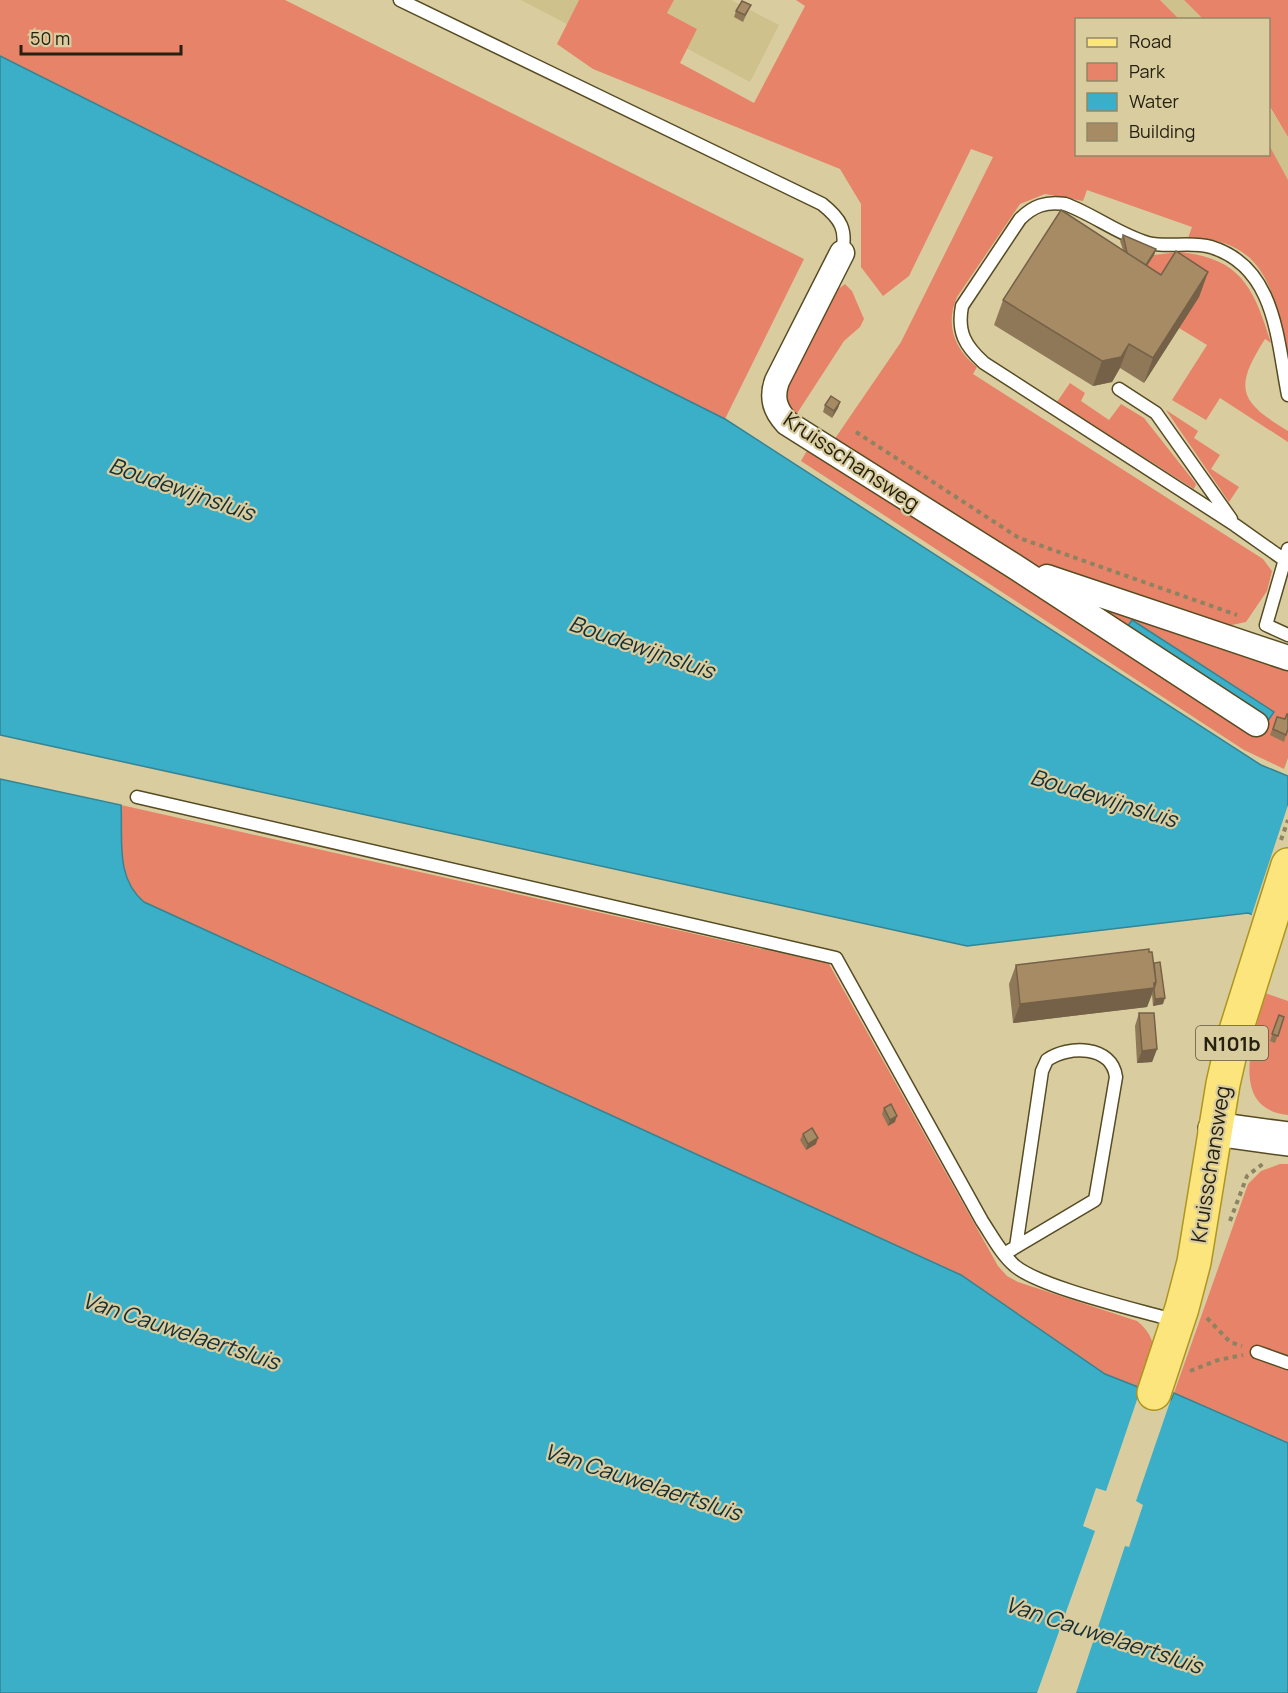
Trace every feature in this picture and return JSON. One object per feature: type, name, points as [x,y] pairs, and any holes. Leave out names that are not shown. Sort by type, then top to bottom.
[{"type":"main road","name":"Kruisschansweg","points":[[1154,1393],[1191,1317],[1194,1262],[1215,1128],[1233,1040],[1288,865]]},
{"type":"street","name":"Kruisschansweg","points":[[842,253],[773,391],[778,414],[787,423],[1014,566],[1256,724]]},
{"type":"street","name":"Kruisschansweg","points":[[1014,566],[1288,658]]},
{"type":"street","points":[[1215,1128],[1288,1139]]},
{"type":"lane","points":[[400,0],[822,204],[832,212],[840,224],[845,237],[842,253]]},
{"type":"lane","points":[[1288,395],[1268,298],[1250,270],[1226,253],[1198,244],[1149,243],[1065,204],[1052,202],[1029,210],[1020,219],[962,306],[959,322],[962,335],[969,349],[984,363],[1235,525],[1287,555],[1266,625],[1288,635]]},
{"type":"lane","points":[[1119,389],[1156,413],[1235,525]]},
{"type":"lane","points":[[137,797],[836,958],[982,1221],[1004,1254],[1021,1270],[1041,1280],[1191,1317]]},
{"type":"lane","points":[[1004,1254],[1016,1247],[1095,1200],[1116,1077],[1114,1067],[1108,1058],[1099,1053],[1068,1050],[1056,1053],[1044,1065],[1016,1247]]},
{"type":"lane","points":[[1257,1352],[1288,1363]]},
{"type":"path","points":[[856,432],[1019,537],[1266,625]]},
{"type":"path","points":[[1191,1317],[1208,1322],[1230,1342],[1257,1352]]},
{"type":"path","points":[[1154,1393],[1175,1377],[1218,1360],[1257,1352]]},
{"type":"shaded area","points":[[521,0],[579,0],[567,24]]},
{"type":"shaded area","points":[[674,0],[731,0],[779,25],[750,82],[686,48],[697,29],[667,13]]},
{"type":"shaded area","points":[[1160,0],[1184,0],[1202,18],[1178,18]]},
{"type":"shaded area","points":[[1270,108],[1288,137],[1288,180],[1270,147]]},
{"type":"green space","points":[[0,0],[285,0],[804,259],[725,419],[0,56]]},
{"type":"green space","points":[[579,0],[674,0],[667,13],[697,29],[680,63],[754,103],[805,6],[796,0],[1160,0],[1178,18],[1075,18],[1075,156],[1270,156],[1270,147],[1288,180],[1288,359],[1272,293],[1263,275],[1251,260],[1236,248],[1215,241],[1188,238],[1192,227],[1087,190],[1083,201],[1045,194],[1020,204],[957,297],[953,307],[952,326],[957,344],[977,367],[973,374],[1263,559],[1272,571],[1267,591],[1246,622],[1227,626],[1020,560],[834,440],[901,342],[993,157],[971,149],[909,276],[883,296],[861,267],[861,204],[840,169],[593,69],[557,44]]},
{"type":"green space","points":[[1184,0],[1288,0],[1288,137],[1270,107],[1270,18],[1202,18]]},
{"type":"green space","points":[[1179,252],[1218,261],[1231,269],[1251,292],[1271,343],[1265,339],[1255,356],[1245,382],[1246,392],[1259,411],[1288,431],[1288,442],[1220,398],[1206,420],[1172,400],[1207,345],[1179,328],[1133,287],[1154,255]]},
{"type":"green space","points":[[845,284],[852,291],[864,319],[860,327],[844,341],[796,415],[785,403],[786,384],[837,290]]},
{"type":"green space","points":[[1070,383],[1085,393],[1081,401],[1109,420],[1121,404],[1144,418],[1196,484],[1194,489],[1057,402]]},
{"type":"green space","points":[[1166,410],[1198,431],[1194,438],[1220,455],[1211,469],[1239,487],[1229,502]]},
{"type":"green space","points":[[809,447],[1260,735],[1273,711],[1132,620],[1125,630],[1091,601],[1288,665],[1288,758],[1284,769],[1244,750],[801,461]]},
{"type":"green space","points":[[121,805],[829,964],[998,1266],[1007,1276],[1018,1282],[1137,1321],[1145,1329],[1153,1345],[1151,1361],[1141,1389],[1105,1374],[961,1275],[143,902],[128,882],[124,870],[121,845]]},
{"type":"green space","points":[[1265,993],[1288,1001],[1288,1115],[1269,1109],[1257,1099],[1251,1084],[1249,1066]]},
{"type":"green space","points":[[1280,1164],[1288,1164],[1288,1443],[1174,1393],[1248,1184],[1261,1171]]},
{"type":"water","name":"Boudewijnsluis","points":[[0,56],[725,419],[1261,765],[1288,776],[1288,928],[1248,913],[967,946],[0,735]]},
{"type":"water","points":[[1132,620],[1274,712],[1267,722],[1125,630]]},
{"type":"water","name":"Van Cauwelaertsluis","points":[[0,779],[121,805],[122,858],[128,882],[144,902],[961,1275],[1105,1374],[1171,1400],[1174,1393],[1288,1443],[1288,1693],[0,1693]]},
{"type":"pier","points":[[1288,805],[1288,931],[1251,917]]},
{"type":"pier","points":[[1141,1388],[1171,1399],[1136,1501],[1143,1505],[1129,1547],[1125,1546],[1076,1693],[1037,1693],[1095,1531],[1083,1526],[1096,1488],[1106,1491]]},
{"type":"building","points":[[742,1],[751,5],[745,15],[736,11]]},
{"type":"building","points":[[1061,210],[1161,275],[1176,251],[1208,272],[1153,358],[1129,344],[1121,357],[1102,361],[1003,300]]},
{"type":"building","points":[[1123,235],[1156,249],[1146,265],[1127,253]]},
{"type":"building","points":[[831,396],[840,402],[834,411],[825,405]]},
{"type":"building","points":[[1287,714],[1286,735],[1273,729],[1277,717],[1285,719]]},
{"type":"building","points":[[1149,949],[1149,952],[1152,952],[1156,982],[1154,988],[1020,1004],[1016,965]]},
{"type":"building","points":[[1160,962],[1165,998],[1155,999],[1154,963]]},
{"type":"building","points":[[1139,1013],[1154,1013],[1157,1049],[1142,1051]]},
{"type":"building","points":[[1279,1015],[1284,1017],[1278,1036],[1272,1034]]},
{"type":"building","points":[[891,1104],[897,1116],[890,1120],[884,1108]]},
{"type":"building","points":[[812,1128],[818,1138],[808,1144],[803,1134]]}]
